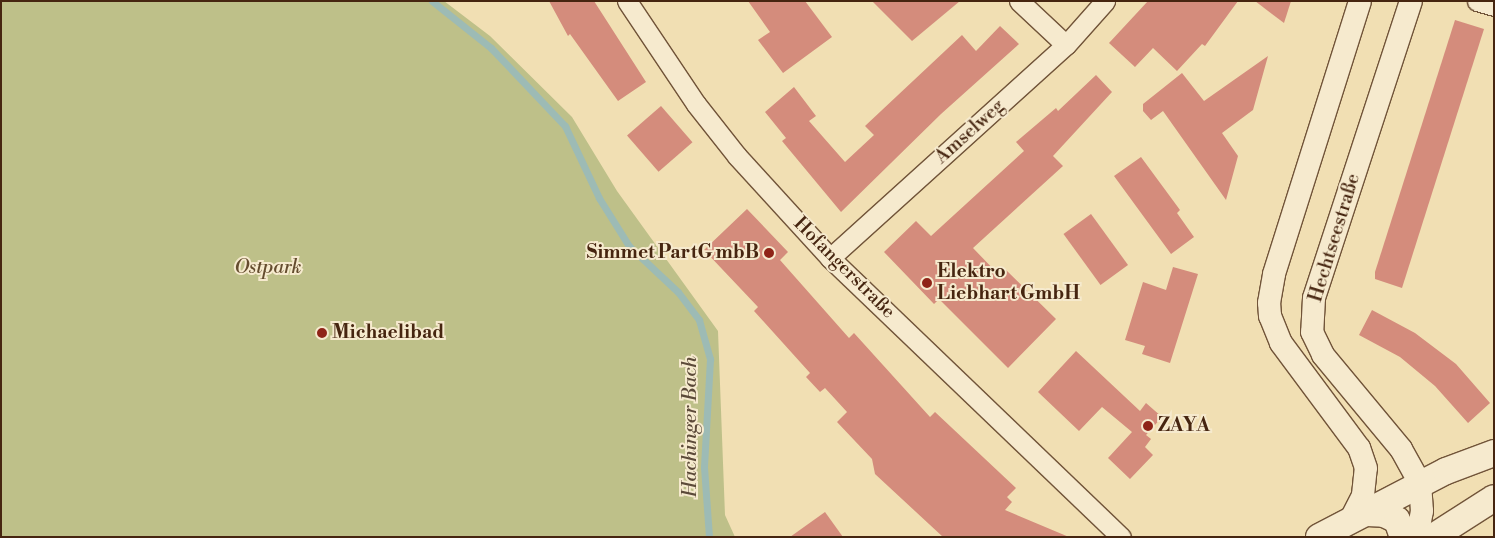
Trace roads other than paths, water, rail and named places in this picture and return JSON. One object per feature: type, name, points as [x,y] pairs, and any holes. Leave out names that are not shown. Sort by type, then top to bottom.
[{"type":"main road","points":[[1319,537],[1420,483],[1494,453]]},
{"type":"main road","points":[[1433,537],[1494,498]]},
{"type":"main road","points":[[1359,517],[1384,514],[1397,520],[1403,537]]},
{"type":"street","name":"Hofangerstraße","points":[[627,1],[661,57],[702,112],[737,156],[830,258],[1121,537]]},
{"type":"street","points":[[1019,1],[1066,45]]},
{"type":"street","name":"Amselweg","points":[[830,258],[1066,45],[1105,1]]},
{"type":"street","points":[[1359,517],[1366,468],[1359,448],[1281,343],[1270,316],[1268,303],[1274,274],[1360,1]]},
{"type":"street","name":"Hechtseestraße","points":[[1411,1],[1314,298],[1312,332],[1323,355],[1402,449],[1420,483],[1422,511],[1417,537]]},
{"type":"street","points":[[1477,1],[1494,6]]},
{"type":"street","name":"Hofangerstraße","points":[[1091,508],[1100,537]]},
{"type":"waterway","name":"Hachinger Bach","points":[[432,1],[491,48],[565,126],[599,198],[629,246],[678,292],[699,320],[710,359],[704,467],[709,537]]},
{"type":"place","name":"Simmet PartG mbB","points":[[769,253]]},
{"type":"place","name":"Elektro Liebhart GmbH","points":[[927,283]]},
{"type":"place","name":"Michaelibad","points":[[322,333]]},
{"type":"place","name":"ZAYA","points":[[1148,426]]},
{"type":"park label","name":"Ostpark","points":[[268,268]]}]
